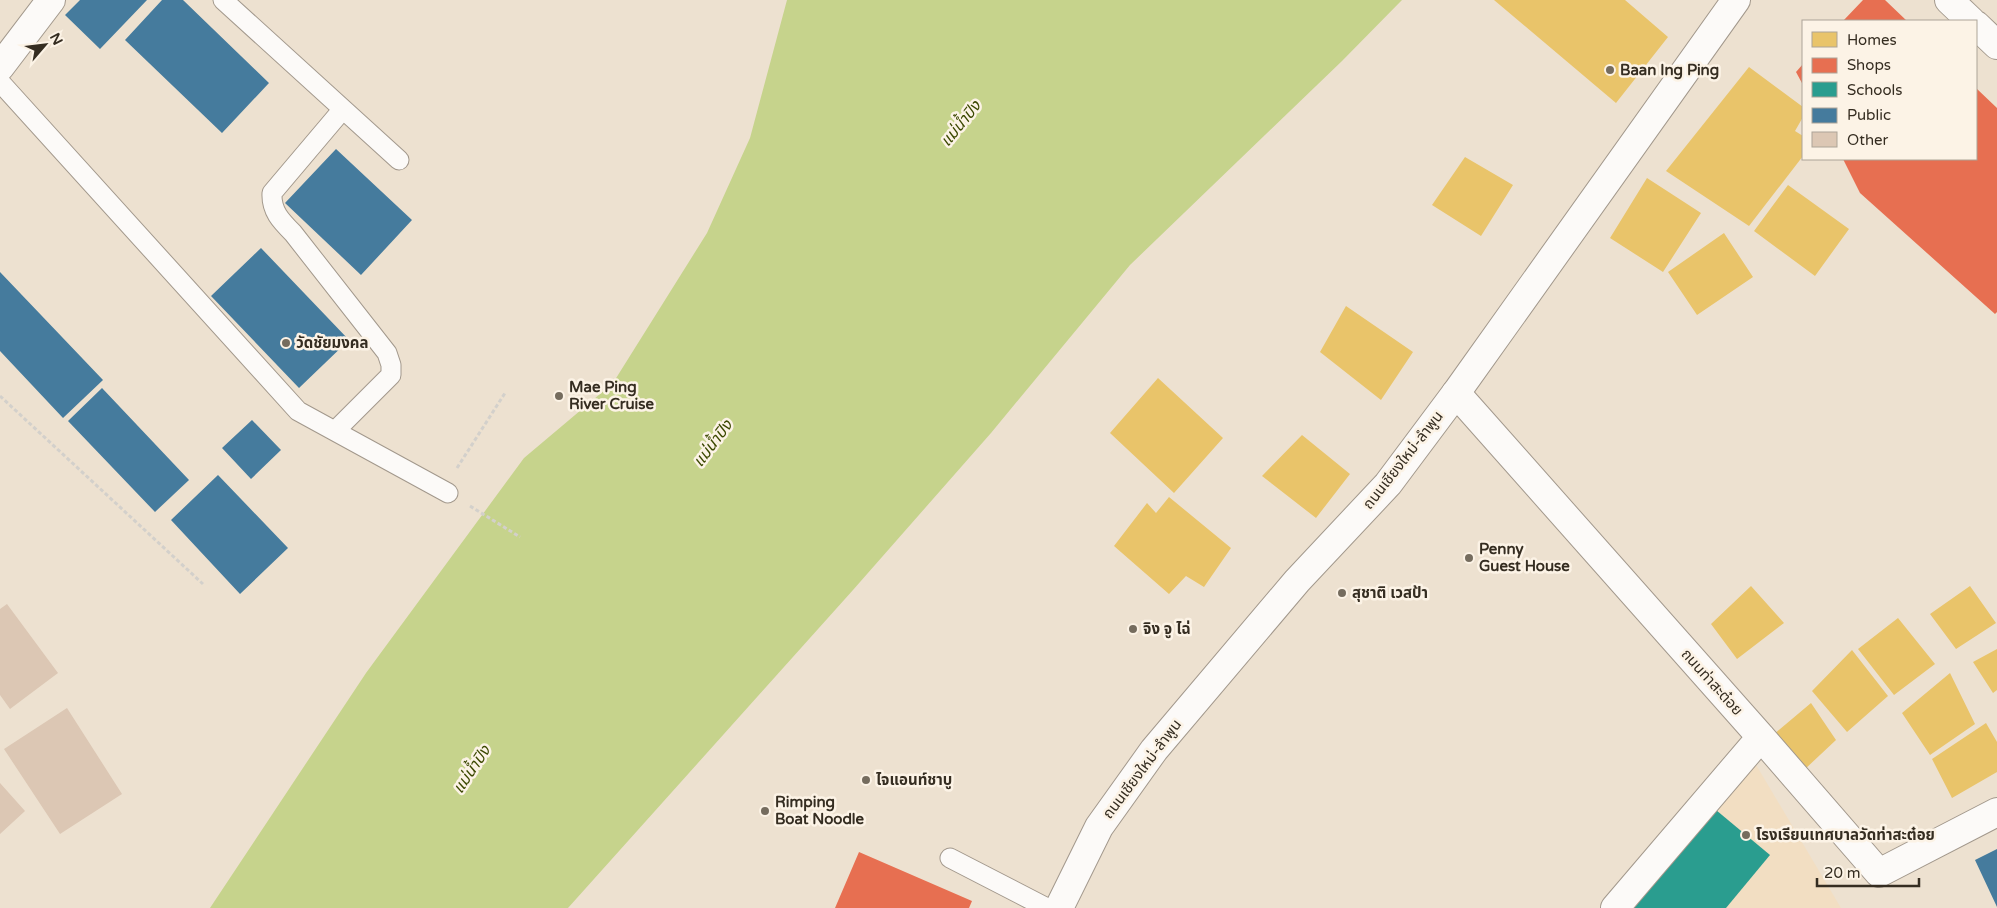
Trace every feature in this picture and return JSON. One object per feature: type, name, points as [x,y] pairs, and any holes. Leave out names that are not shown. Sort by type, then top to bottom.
[{"type":"street","points":[[0,67],[51,0]]},
{"type":"street","name":"ถนนเชียงใหม่-ลำพูน","points":[[1059,908],[1099,827],[1154,750],[1297,581],[1388,484],[1456,393],[1736,0]]},
{"type":"street","points":[[1949,0],[1970,20]]},
{"type":"street","points":[[1977,26],[1997,46]]},
{"type":"street","name":"ถนนท่าสะต๋อย","points":[[1456,393],[1762,737],[1879,873],[1997,812]]},
{"type":"street","points":[[1615,908],[1762,737]]},
{"type":"lane","points":[[223,0],[399,160]]},
{"type":"lane","points":[[0,82],[298,411],[445,491]]},
{"type":"lane","points":[[335,431],[391,374],[387,353],[280,220],[273,208],[272,193],[343,109]]},
{"type":"lane","points":[[950,858],[1047,908]]},
{"type":"path","points":[[505,393],[445,491],[520,537]]},
{"type":"path","points":[[0,396],[202,584]]},
{"type":"shaded area","name":"โรงเรียนเทศบาลวัดท่าสะต๋อย","points":[[1755,763],[1841,908],[1632,908]]},
{"type":"water","name":"แม่น้ำปิง","points":[[787,0],[1402,0],[1342,61],[1130,265],[991,433],[568,908],[210,908],[366,673],[524,458],[613,383],[707,233],[750,138]]},
{"type":"building: Homes","name":"Baan Ing Ping","points":[[1494,0],[1625,0],[1668,37],[1616,103]]},
{"type":"building: Homes","points":[[1749,67],[1802,106],[1802,119],[1795,131],[1802,135],[1802,157],[1749,226],[1666,171]]},
{"type":"building: Homes","points":[[1465,157],[1513,185],[1481,236],[1432,205]]},
{"type":"building: Homes","points":[[1647,178],[1701,213],[1663,272],[1610,238]]},
{"type":"building: Homes","points":[[1788,185],[1849,229],[1815,276],[1754,231]]},
{"type":"building: Homes","points":[[1724,233],[1753,277],[1697,315],[1668,272]]},
{"type":"building: Homes","points":[[1346,306],[1413,352],[1381,400],[1320,352]]},
{"type":"building: Homes","points":[[1158,378],[1223,438],[1174,493],[1110,433]]},
{"type":"building: Homes","points":[[1302,435],[1350,474],[1316,518],[1262,476]]},
{"type":"building: Homes","points":[[1169,497],[1231,548],[1204,587],[1186,576],[1169,594],[1114,546],[1147,503],[1156,513]]},
{"type":"building: Homes","points":[[1751,586],[1784,623],[1737,659],[1711,624]]},
{"type":"building: Homes","points":[[1970,586],[1996,623],[1956,649],[1930,614]]},
{"type":"building: Homes","points":[[1898,618],[1935,664],[1894,695],[1858,649]]},
{"type":"building: Homes","points":[[1997,649],[1997,690],[1993,693],[1973,662]]},
{"type":"building: Homes","points":[[1852,650],[1888,696],[1847,732],[1812,691]]},
{"type":"building: Homes","points":[[1950,673],[1975,724],[1930,755],[1902,713]]},
{"type":"building: Homes","points":[[1811,703],[1836,740],[1804,770],[1773,735]]},
{"type":"building: Homes","points":[[1986,723],[1997,742],[1997,772],[1952,798],[1932,759]]},
{"type":"building: Shops","points":[[1863,0],[1885,0],[1906,20],[1844,20]]},
{"type":"building: Shops","points":[[1802,65],[1802,83],[1796,72]]},
{"type":"building: Shops","points":[[1977,89],[1997,108],[1997,312],[1995,314],[1860,193],[1844,160],[1977,160]]},
{"type":"building: Shops","points":[[859,852],[972,901],[969,908],[835,908]]},
{"type":"building: Schools","points":[[1716,810],[1770,855],[1726,908],[1634,908]]},
{"type":"building: Public","points":[[80,0],[147,0],[100,49],[65,15]]},
{"type":"building: Public","points":[[162,0],[183,0],[269,83],[222,133],[125,40]]},
{"type":"building: Public","points":[[336,149],[412,220],[361,275],[285,203]]},
{"type":"building: Public","points":[[261,248],[349,340],[299,388],[211,296]]},
{"type":"building: Public","points":[[0,272],[103,380],[63,418],[0,351]]},
{"type":"building: Public","points":[[102,388],[189,480],[155,512],[68,421]]},
{"type":"building: Public","points":[[252,420],[281,450],[251,479],[222,448]]},
{"type":"building: Public","points":[[218,475],[288,548],[240,594],[171,520]]},
{"type":"building: Public","points":[[1997,849],[1997,907],[1975,860]]},
{"type":"building: Other","points":[[7,604],[58,673],[10,709],[0,695],[0,609]]},
{"type":"building: Other","points":[[67,708],[122,794],[60,834],[4,749]]},
{"type":"building: Other","points":[[0,783],[25,811],[0,834]]},
{"type":"place","name":"Baan Ing Ping","points":[[1610,70]]},
{"type":"place","name":"วัดชัยมงคล","points":[[286,343]]},
{"type":"place","name":"Mae Ping River Cruise","points":[[559,396]]},
{"type":"place","name":"Penny Guest House","points":[[1469,558]]},
{"type":"place","name":"สุชาติ เวสป้า","points":[[1342,593]]},
{"type":"place","name":"จิง จู ไฉ่","points":[[1133,629]]},
{"type":"place","name":"ไจแอนท์ชาบู","points":[[866,780]]},
{"type":"place","name":"Rimping Boat Noodle","points":[[765,811]]},
{"type":"place","name":"โรงเรียนเทศบาลวัดท่าสะต๋อย","points":[[1746,835]]}]
